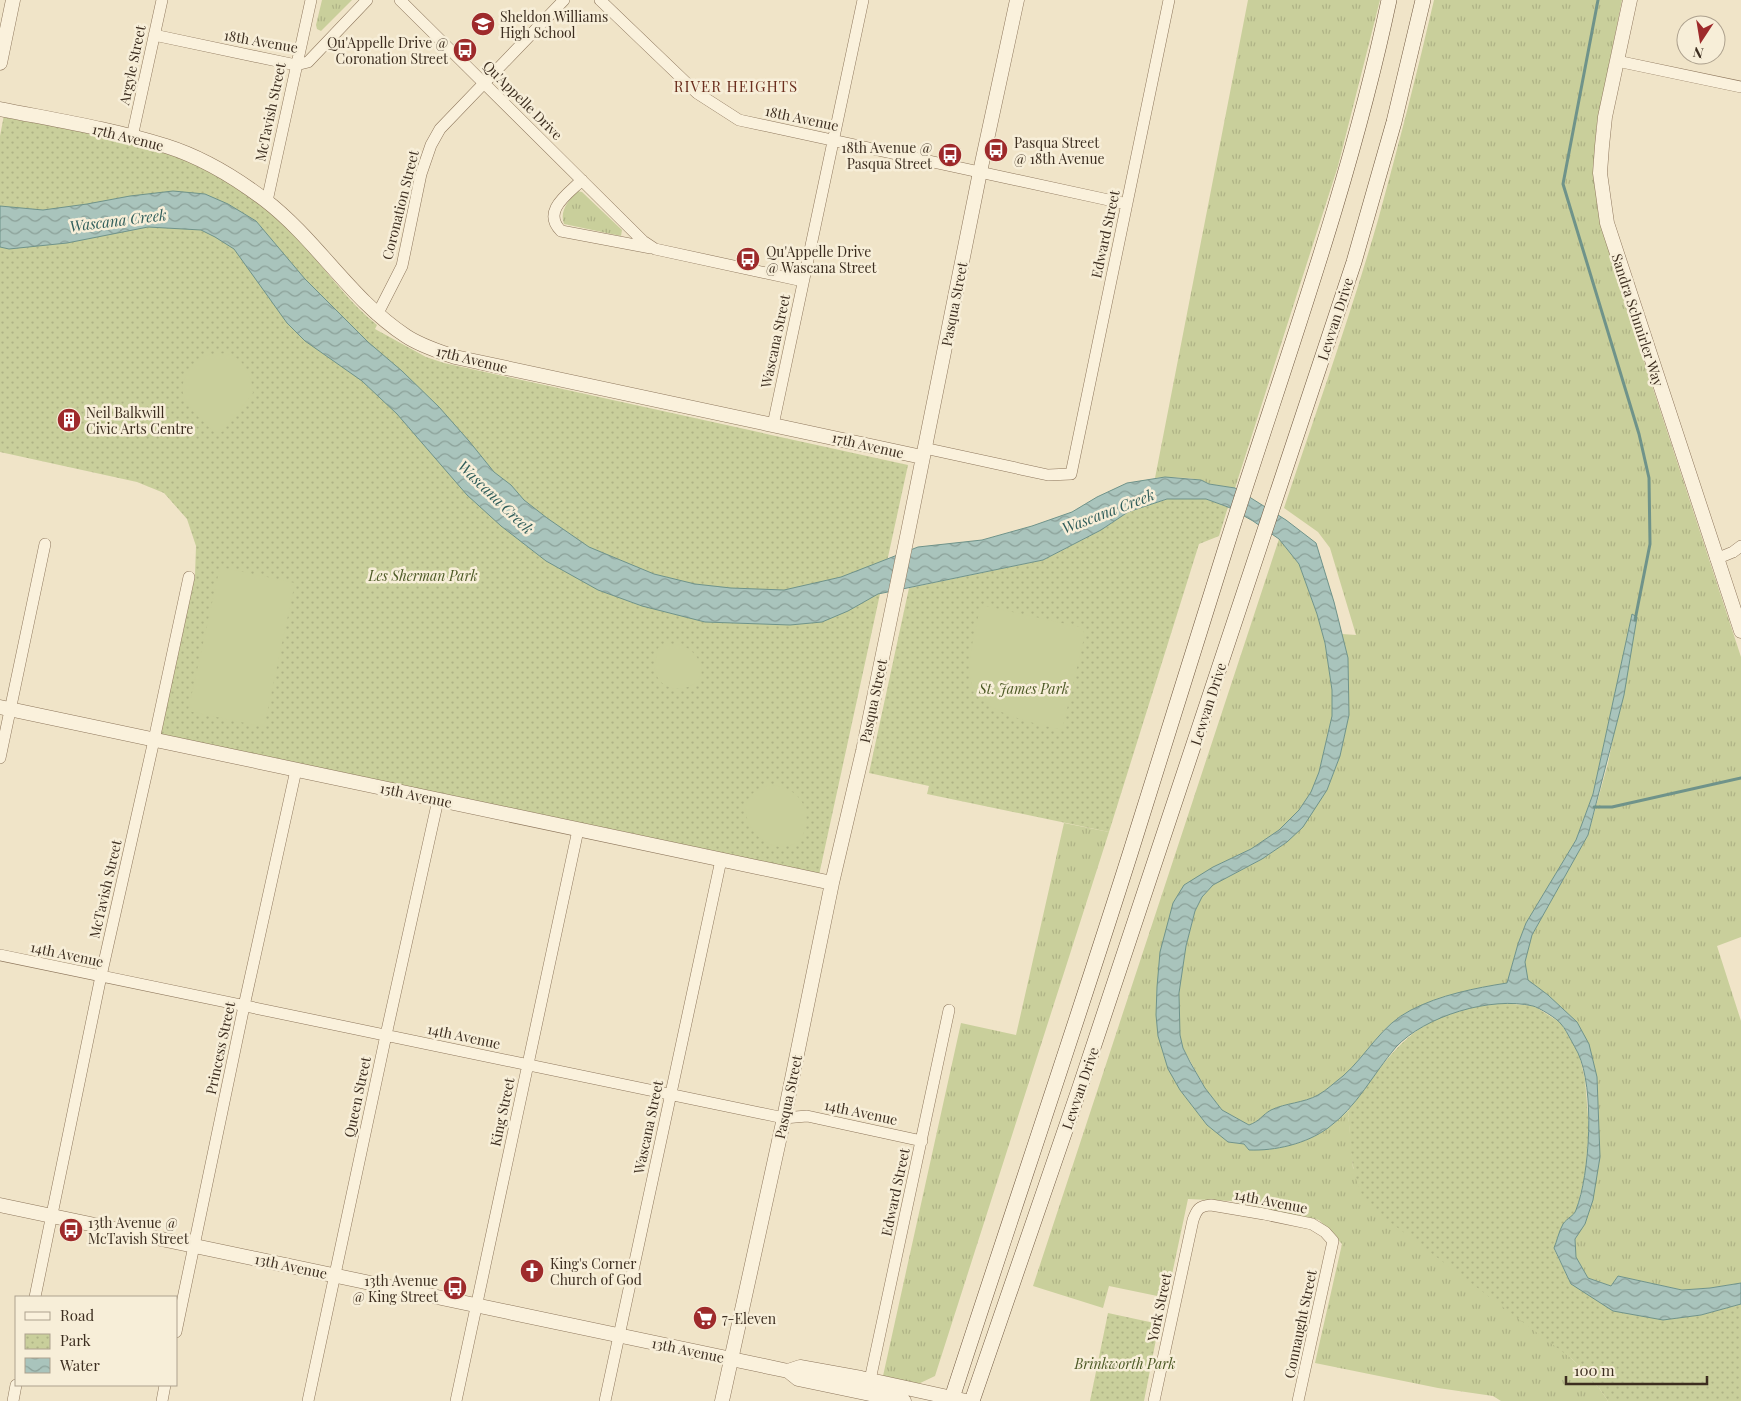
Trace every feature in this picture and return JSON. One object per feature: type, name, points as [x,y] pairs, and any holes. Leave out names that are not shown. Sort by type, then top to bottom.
[{"type":"main road","name":"Lewvan Drive","points":[[956,1400],[1344,181],[1363,113],[1390,0]]},
{"type":"main road","name":"Lewvan Drive","points":[[972,1401],[1083,1078],[1354,262],[1394,122],[1423,0]]},
{"type":"main road","points":[[870,1393],[891,1401]]},
{"type":"street","points":[[0,63],[13,0]]},
{"type":"street","name":"Argyle Street","points":[[132,137],[162,0]]},
{"type":"street","name":"McTavish Street","points":[[266,201],[311,0]]},
{"type":"street","name":"18th Avenue","points":[[154,35],[296,65],[308,62],[367,0]]},
{"type":"street","name":"Qu'Appelle Drive","points":[[400,0],[644,241],[655,249]]},
{"type":"street","name":"Coronation Street","points":[[377,315],[402,266],[421,174],[431,145],[440,129],[564,0]]},
{"type":"street","name":"18th Avenue","points":[[600,0],[697,94],[739,120],[1127,204]]},
{"type":"street","name":"Pasqua Street","points":[[722,1401],[784,1118],[832,883],[888,632],[980,172],[1017,0]]},
{"type":"street","name":"Edward Street","points":[[1071,474],[1169,0]]},
{"type":"street","name":"Sandra Schmirler Way","points":[[1630,0],[1606,117],[1602,146],[1600,174],[1607,223],[1741,631]]},
{"type":"street","name":"Wascana Street","points":[[773,425],[833,140],[859,1]]},
{"type":"street","points":[[1617,61],[1741,87]]},
{"type":"street","name":"17th Avenue","points":[[0,109],[168,146],[234,178],[266,201],[301,232],[377,315],[408,337],[432,349],[455,357],[773,425],[1048,475],[1071,474]]},
{"type":"street","name":"Qu'Appelle Drive","points":[[582,180],[556,206],[553,215],[555,224],[561,231],[655,249],[804,282]]},
{"type":"street","points":[[0,758],[5,709],[45,544]]},
{"type":"street","points":[[1716,559],[1733,552],[1741,546]]},
{"type":"street","name":"McTavish Street","points":[[35,1296],[101,976],[189,577]]},
{"type":"street","name":"15th Avenue","points":[[5,709],[832,883]]},
{"type":"street","name":"Princess Street","points":[[178,1322],[244,1006],[296,770]]},
{"type":"street","name":"Queen Street","points":[[308,1401],[438,800]]},
{"type":"street","name":"King Street","points":[[456,1401],[578,830]]},
{"type":"street","name":"Wascana Street","points":[[605,1401],[721,860]]},
{"type":"street","name":"14th Avenue","points":[[0,955],[784,1118],[807,1116],[922,1141]]},
{"type":"street","name":"Edward Street","points":[[870,1393],[949,1010]]},
{"type":"street","name":"13th Avenue","points":[[0,1205],[788,1371],[800,1367],[870,1393],[904,1401]]},
{"type":"street","name":"14th Avenue","points":[[1193,1220],[1197,1210],[1203,1205],[1211,1205],[1312,1224],[1325,1232],[1333,1241],[1331,1254]]},
{"type":"street","name":"York Street","points":[[1154,1401],[1193,1220]]},
{"type":"street","name":"Connaught Street","points":[[1298,1401],[1331,1254]]},
{"type":"street","points":[[13,1401],[16,1386]]},
{"type":"street","points":[[162,1401],[165,1386]]},
{"type":"street","name":"13th Avenue","points":[[870,1393],[956,1400]]},
{"type":"green space","points":[[322,0],[352,0],[321,31],[317,29],[316,25]]},
{"type":"green space","points":[[1248,0],[1380,0],[1338,166],[1235,488],[1188,478],[1155,478]]},
{"type":"green space","points":[[1434,0],[1622,0],[1596,129],[1595,172],[1600,221],[1741,657],[1741,937],[1717,946],[1741,1021],[1741,1283],[1682,1290],[1618,1276],[1611,1286],[1588,1278],[1576,1257],[1575,1239],[1585,1224],[1600,1157],[1597,1077],[1548,995],[1528,980],[1524,962],[1532,935],[1588,835],[1608,763],[1637,617],[1632,615],[1593,794],[1576,840],[1526,923],[1507,983],[1483,987],[1434,1000],[1400,1016],[1383,1032],[1352,1068],[1325,1091],[1313,1098],[1271,1110],[1249,1125],[1222,1110],[1205,1088],[1183,1048],[1180,1035],[1179,993],[1186,946],[1195,911],[1202,897],[1213,885],[1262,859],[1287,842],[1327,790],[1340,756],[1349,715],[1348,658],[1342,634],[1356,635],[1330,548],[1318,532],[1284,508],[1378,220]]},
{"type":"green space","name":"Les Sherman Park","points":[[4,115],[154,149],[198,166],[228,182],[269,211],[294,234],[351,301],[377,325],[375,329],[426,357],[444,363],[908,465],[819,875],[159,737],[195,576],[196,546],[187,519],[164,493],[137,482],[0,452],[0,136]]},
{"type":"green space","points":[[577,191],[582,192],[622,230],[621,236],[564,224],[564,210]]},
{"type":"green space","points":[[211,354],[228,354],[239,360],[249,375],[253,393],[222,432],[214,432],[194,412],[184,398],[182,390],[188,372],[197,360]]},
{"type":"green space","name":"St. James Park","points":[[1167,499],[1206,499],[1228,507],[1219,536],[1199,544],[1109,832],[927,794],[929,786],[869,773],[909,588],[1043,560],[1101,530],[1128,512]]},
{"type":"green space","points":[[1279,539],[1299,564],[1317,614],[1325,643],[1332,690],[1332,716],[1319,772],[1311,792],[1299,810],[1279,830],[1251,849],[1213,867],[1157,987],[1156,1015],[1158,1036],[1168,1069],[1180,1090],[1207,1125],[1228,1142],[1244,1144],[1249,1150],[1290,1146],[1309,1139],[1327,1129],[1348,1111],[1353,1168],[1572,1359],[1599,1388],[1608,1401],[1501,1401],[1493,1396],[1438,1388],[1315,1363],[1342,1244],[1319,1220],[1231,1201],[1188,1199],[1167,1298],[1109,1286],[1103,1308],[1033,1286]]},
{"type":"green space","points":[[220,567],[295,583],[264,727],[188,711]]},
{"type":"green space","points":[[981,605],[1080,627],[1085,634],[1062,730],[1007,714],[982,700],[974,690],[969,669]]},
{"type":"green space","points":[[665,643],[685,647],[693,652],[699,660],[701,672],[698,679],[692,685],[684,688],[675,688],[666,686],[659,680],[655,670],[655,662],[658,648]]},
{"type":"green space","points":[[771,785],[780,786],[794,793],[804,805],[807,821],[805,829],[801,838],[794,844],[781,847],[768,843],[757,835],[750,825],[746,813],[748,801],[756,791]]},
{"type":"green space","points":[[1064,823],[1109,832],[935,1376],[916,1385],[883,1376],[961,1023],[1016,1035]]},
{"type":"green space","points":[[1501,1003],[1534,1006],[1561,1023],[1579,1054],[1585,1079],[1589,1129],[1585,1174],[1576,1213],[1564,1223],[1554,1249],[1571,1284],[1663,1320],[1701,1315],[1741,1304],[1741,1401],[1608,1401],[1599,1388],[1572,1359],[1370,1207],[1363,1196],[1352,1161],[1348,1111],[1390,1056],[1415,1032],[1445,1015],[1473,1007]]},
{"type":"green space","name":"Brinkworth Park","points":[[1108,1313],[1159,1324],[1144,1401],[1090,1401]]},
{"type":"water","name":"Wascana Creek","points":[[173,191],[205,194],[228,204],[256,221],[305,279],[368,342],[402,371],[439,407],[494,472],[511,485],[524,500],[589,547],[654,574],[695,584],[731,588],[784,590],[841,577],[918,547],[982,540],[1032,526],[1072,512],[1097,497],[1127,483],[1165,477],[1201,480],[1209,484],[1235,488],[1286,520],[1316,543],[1334,602],[1348,658],[1349,715],[1340,756],[1327,790],[1303,827],[1287,842],[1262,859],[1213,885],[1202,897],[1195,911],[1186,946],[1179,993],[1180,1035],[1183,1048],[1190,1062],[1205,1088],[1222,1110],[1249,1125],[1271,1110],[1313,1098],[1325,1091],[1352,1068],[1383,1032],[1400,1016],[1434,1000],[1483,987],[1507,983],[1526,923],[1576,840],[1593,794],[1632,614],[1637,617],[1624,695],[1588,835],[1532,935],[1525,962],[1528,980],[1548,995],[1577,1022],[1589,1044],[1597,1077],[1600,1157],[1593,1200],[1585,1224],[1575,1239],[1576,1257],[1588,1278],[1611,1286],[1618,1276],[1682,1290],[1741,1283],[1741,1304],[1701,1315],[1663,1320],[1613,1311],[1571,1284],[1554,1248],[1563,1224],[1575,1212],[1585,1175],[1589,1132],[1587,1088],[1578,1053],[1565,1030],[1556,1019],[1536,1007],[1516,1004],[1479,1006],[1460,1011],[1424,1026],[1408,1036],[1396,1047],[1356,1100],[1338,1120],[1319,1134],[1280,1148],[1249,1150],[1244,1144],[1228,1142],[1207,1125],[1180,1090],[1168,1069],[1158,1036],[1156,1015],[1160,952],[1173,903],[1184,885],[1213,867],[1251,849],[1279,830],[1299,810],[1311,792],[1319,772],[1332,716],[1332,690],[1325,643],[1317,614],[1299,564],[1279,539],[1228,507],[1206,499],[1167,499],[1128,512],[1101,530],[1043,560],[878,594],[848,611],[822,622],[790,625],[705,622],[642,606],[598,590],[546,561],[501,526],[467,495],[397,414],[362,381],[305,341],[287,323],[234,249],[215,237],[201,230],[148,227],[67,243],[9,249],[0,247],[0,206],[43,210]]},
{"type":"waterway","points":[[1598,0],[1563,184],[1639,434],[1649,478],[1650,544],[1635,620]]},
{"type":"waterway","points":[[1594,807],[1612,807],[1741,778]]},
{"type":"place","name":"Sheldon Williams High School","points":[[483,24]]},
{"type":"place","name":"Qu'Appelle Drive @ Coronation Street","points":[[465,50]]},
{"type":"place","name":"Pasqua Street @ 18th Avenue","points":[[996,150]]},
{"type":"place","name":"18th Avenue @ Pasqua Street","points":[[950,155]]},
{"type":"place","name":"Qu'Appelle Drive @ Wascana Street","points":[[748,259]]},
{"type":"place","name":"Neil Balkwill Civic Arts Centre","points":[[69,420]]},
{"type":"place","name":"13th Avenue @ McTavish Street","points":[[71,1230]]},
{"type":"place","name":"King's Corner Church of God","points":[[532,1271]]},
{"type":"place","name":"13th Avenue @ King Street","points":[[455,1288]]},
{"type":"place","name":"7-Eleven","points":[[705,1318]]},
{"type":"district","name":"RIVER HEIGHTS","points":[[736,86]]}]
